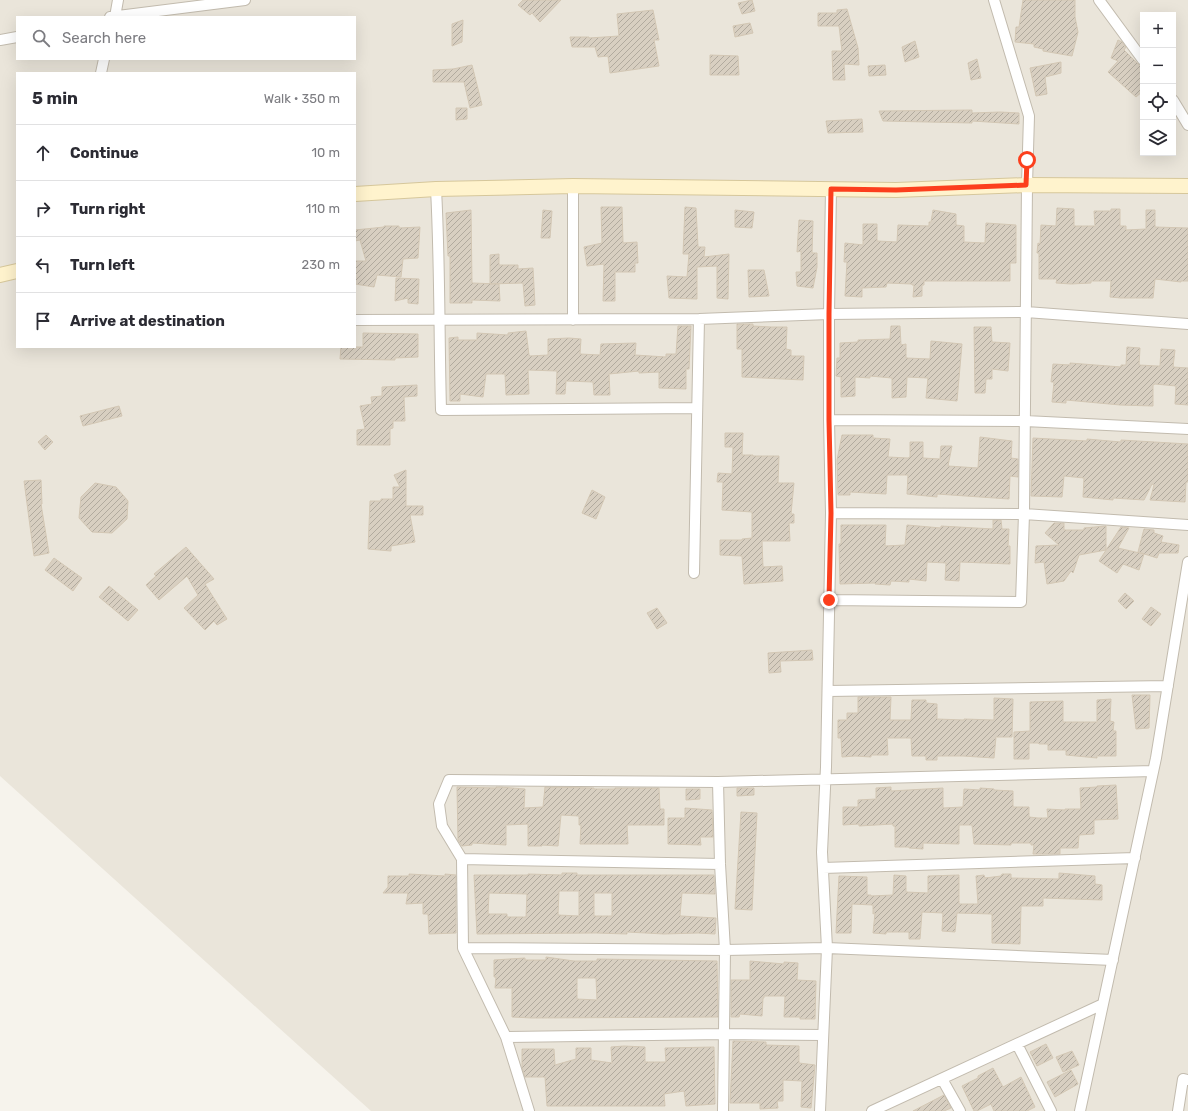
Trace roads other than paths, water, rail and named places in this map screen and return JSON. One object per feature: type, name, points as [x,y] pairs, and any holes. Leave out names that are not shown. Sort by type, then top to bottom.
[{"type":"street","points":[[113,16],[118,0]]},
{"type":"street","points":[[121,16],[245,0]]},
{"type":"street","points":[[829,600],[1021,602],[1024,514],[1026,185],[1029,116],[994,0]]},
{"type":"street","points":[[1098,0],[1140,56]]},
{"type":"street","points":[[0,40],[16,37]]},
{"type":"street","points":[[101,72],[104,60]]},
{"type":"street","points":[[1176,105],[1188,125]]},
{"type":"street","points":[[356,194],[436,189],[573,186],[896,190],[1026,185],[1188,186]]},
{"type":"street","points":[[573,186],[573,320]]},
{"type":"street","points":[[436,189],[439,249],[438,319],[441,410],[697,408]]},
{"type":"street","points":[[820,1111],[827,948],[822,852],[826,779],[831,513],[829,314],[831,189]]},
{"type":"street","points":[[0,275],[16,271]]},
{"type":"street","points":[[356,320],[699,319],[829,314],[1026,312],[1188,324]]},
{"type":"street","points":[[694,574],[699,319]]},
{"type":"street","points":[[829,420],[1025,421],[1188,429]]},
{"type":"street","points":[[831,513],[1024,514],[1188,525]]},
{"type":"street","points":[[1080,1111],[1156,758],[1188,562]]},
{"type":"street","points":[[828,691],[1168,686]]},
{"type":"street","points":[[529,1111],[506,1036],[463,948],[462,859],[442,826],[439,804],[450,780],[718,782],[1152,771]]},
{"type":"street","points":[[718,782],[720,864],[725,950],[723,1111]]},
{"type":"street","points":[[823,868],[1134,858]]},
{"type":"street","points":[[462,859],[720,864]]},
{"type":"street","points":[[463,948],[725,950],[827,948],[1113,960]]},
{"type":"street","points":[[872,1111],[1103,1004]]},
{"type":"street","points":[[506,1036],[724,1034],[823,1035]]},
{"type":"street","points":[[1017,1044],[1051,1111]]},
{"type":"street","points":[[942,1079],[960,1111]]},
{"type":"street","points":[[1178,1111],[1183,1079],[1188,1080]]}]
